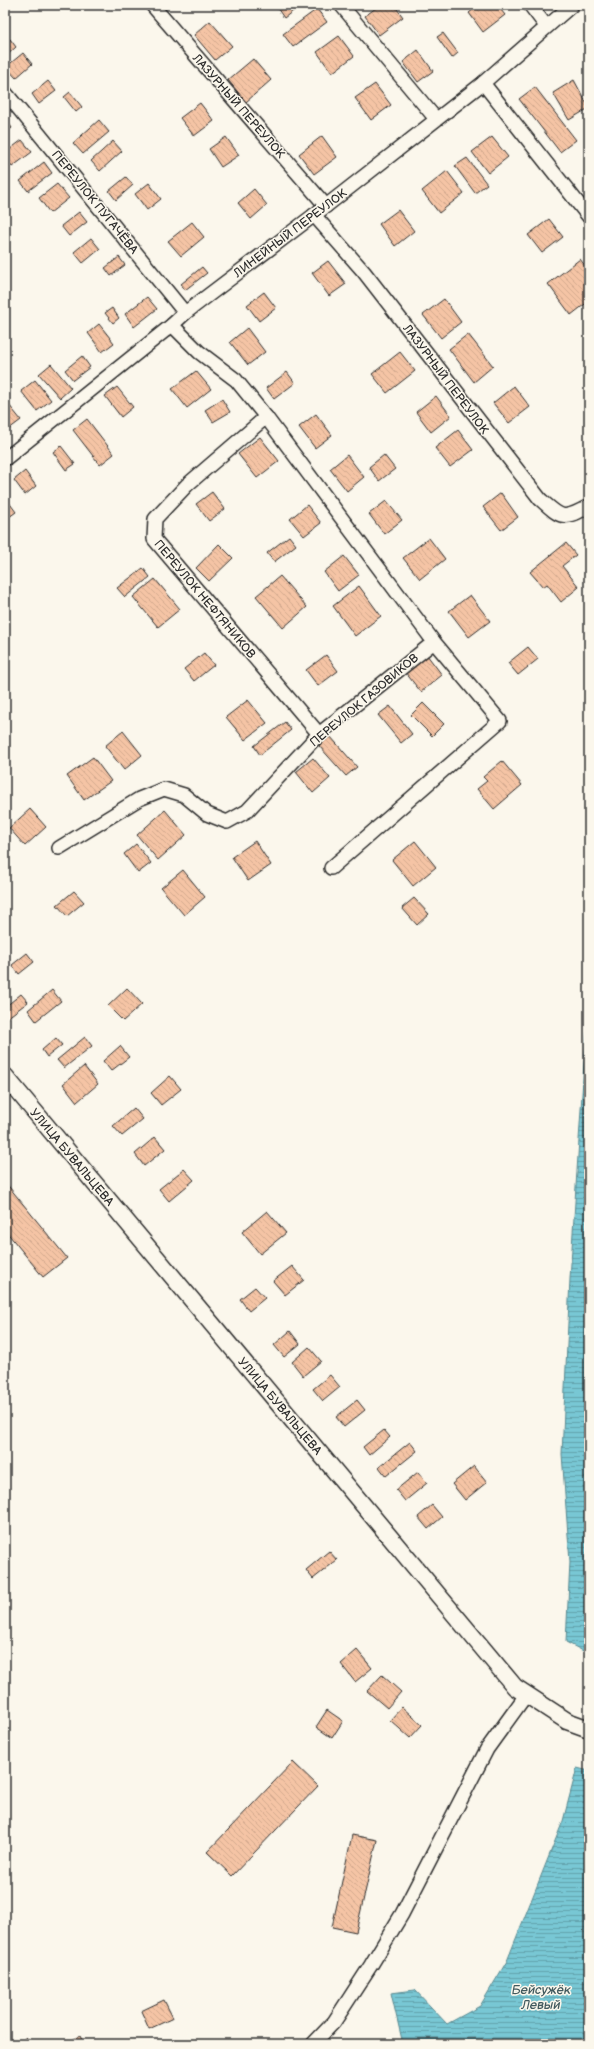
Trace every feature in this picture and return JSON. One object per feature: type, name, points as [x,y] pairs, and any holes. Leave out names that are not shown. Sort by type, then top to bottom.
[{"type":"street","name":"ЛАЗУРНЫЙ ПЕРЕУЛОК","points":[[152,5],[326,206]]},
{"type":"street","points":[[341,5],[436,119]]},
{"type":"street","points":[[530,5],[546,26]]},
{"type":"street","name":"ЛИНЕЙНЫЙ ПЕРЕУЛОК","points":[[5,459],[185,313],[326,206],[483,83],[546,26],[572,5]]},
{"type":"street","points":[[483,83],[589,217]]},
{"type":"street","name":"ПЕРЕУЛОК ПУГАЧЁВА","points":[[5,92],[185,313]]},
{"type":"street","name":"ЛАЗУРНЫЙ ПЕРЕУЛОК","points":[[314,215],[364,272],[540,499],[558,514],[572,516],[589,506]]},
{"type":"street","points":[[172,325],[199,352],[236,380],[266,417],[434,642],[500,721],[331,868]]},
{"type":"street","name":"ПЕРЕУЛОК НЕФТЯНИКОВ","points":[[266,417],[187,485],[155,519],[154,539],[319,734]]},
{"type":"street","name":"ПЕРЕУЛОК ГАЗОВИКОВ","points":[[59,848],[138,799],[164,789],[184,795],[207,814],[227,822],[247,811],[319,734],[434,642]]},
{"type":"street","name":"УЛИЦА БУВАЛЬЦЕВА","points":[[5,1076],[515,1687],[567,1721],[589,1729]]},
{"type":"street","points":[[314,2044],[334,2022],[402,1914],[487,1749],[526,1695]]},
{"type":"water","points":[[589,1017],[589,1654],[566,1642],[570,1562],[562,1454],[570,1279],[584,1063]]},
{"type":"water","name":"Бейсужёк Левый","points":[[577,1768],[589,1771],[589,2044],[403,2044],[391,1993],[415,1990],[447,2024],[480,2006],[507,1961],[563,1821]]},
{"type":"building","points":[[275,5],[301,5],[284,18]]},
{"type":"building","points":[[380,5],[394,5],[403,17],[379,35],[365,16]]},
{"type":"building","points":[[479,5],[497,5],[505,15],[483,32],[469,13]]},
{"type":"building","points":[[317,9],[327,22],[293,47],[283,34]]},
{"type":"building","points":[[210,21],[232,46],[215,60],[194,35]]},
{"type":"building","points":[[443,33],[458,53],[452,58],[437,37]]},
{"type":"building","points":[[339,36],[354,56],[332,73],[317,52]]},
{"type":"building","points":[[10,39],[16,47],[5,57],[5,43]]},
{"type":"building","points":[[418,50],[433,71],[418,82],[403,62]]},
{"type":"building","points":[[23,53],[32,64],[16,78],[6,67]]},
{"type":"building","points":[[253,59],[271,80],[246,102],[228,80]]},
{"type":"building","points":[[574,80],[589,108],[569,120],[553,93]]},
{"type":"building","points":[[48,81],[56,91],[39,104],[32,94]]},
{"type":"building","points":[[375,84],[391,105],[371,120],[355,98]]},
{"type":"building","points":[[535,87],[576,140],[560,152],[519,99]]},
{"type":"building","points":[[70,92],[82,107],[76,112],[64,97]]},
{"type":"building","points":[[200,103],[214,121],[194,136],[180,118]]},
{"type":"building","points":[[5,118],[12,128],[5,133]]},
{"type":"building","points":[[99,120],[109,132],[83,154],[73,143]]},
{"type":"building","points":[[322,136],[337,157],[314,174],[299,154]]},
{"type":"building","points":[[226,137],[239,155],[221,167],[209,149]]},
{"type":"building","points":[[492,137],[508,157],[488,173],[472,152]]},
{"type":"building","points":[[22,140],[32,152],[12,167],[5,157],[5,153]]},
{"type":"building","points":[[113,141],[122,151],[100,171],[91,161]]},
{"type":"building","points":[[467,158],[487,184],[475,193],[455,166]]},
{"type":"building","points":[[44,162],[52,173],[28,191],[20,181]]},
{"type":"building","points":[[447,171],[464,193],[439,213],[422,191]]},
{"type":"building","points":[[126,177],[133,185],[116,200],[109,191]]},
{"type":"building","points":[[149,183],[161,199],[147,210],[135,194]]},
{"type":"building","points":[[57,184],[69,198],[50,213],[39,198]]},
{"type":"building","points":[[254,189],[267,205],[251,219],[238,203]]},
{"type":"building","points":[[398,210],[414,231],[395,246],[379,224]]},
{"type":"building","points":[[79,212],[87,222],[69,236],[61,226]]},
{"type":"building","points":[[549,219],[563,237],[542,253],[528,235]]},
{"type":"building","points":[[192,222],[204,237],[181,256],[168,241]]},
{"type":"building","points":[[91,238],[100,249],[83,263],[74,252]]},
{"type":"building","points":[[119,257],[125,265],[111,276],[105,268]]},
{"type":"building","points":[[580,259],[589,271],[589,301],[571,315],[548,284]]},
{"type":"building","points":[[328,261],[346,284],[329,296],[312,273]]},
{"type":"building","points":[[202,267],[207,273],[185,290],[181,284]]},
{"type":"building","points":[[264,292],[276,308],[259,321],[247,305]]},
{"type":"building","points":[[147,297],[157,309],[134,327],[125,314]]},
{"type":"building","points":[[444,299],[461,322],[441,338],[423,315]]},
{"type":"building","points":[[112,308],[119,318],[113,323],[105,313]]},
{"type":"building","points":[[99,324],[114,343],[102,352],[88,333]]},
{"type":"building","points":[[247,328],[265,352],[248,365],[230,342]]},
{"type":"building","points":[[468,334],[493,366],[474,382],[449,349]]},
{"type":"building","points":[[400,352],[415,371],[387,393],[372,374]]},
{"type":"building","points":[[82,356],[90,367],[73,380],[65,370]]},
{"type":"building","points":[[51,364],[71,388],[60,398],[39,374]]},
{"type":"building","points":[[196,371],[211,389],[187,408],[172,389]]},
{"type":"building","points":[[287,372],[295,383],[274,399],[266,388]]},
{"type":"building","points":[[35,380],[51,400],[37,411],[21,391]]},
{"type":"building","points":[[514,386],[530,407],[509,423],[493,403]]},
{"type":"building","points":[[117,387],[133,407],[121,417],[105,396]]},
{"type":"building","points":[[436,396],[451,416],[431,432],[416,412]]},
{"type":"building","points":[[222,399],[230,412],[213,422],[205,410]]},
{"type":"building","points":[[5,400],[21,420],[5,432]]},
{"type":"building","points":[[316,414],[332,435],[315,448],[299,427]]},
{"type":"building","points":[[87,419],[114,454],[100,465],[73,430]]},
{"type":"building","points":[[458,430],[473,450],[450,467],[435,448]]},
{"type":"building","points":[[260,437],[279,461],[257,478],[238,454]]},
{"type":"building","points":[[61,446],[75,464],[66,470],[53,452]]},
{"type":"building","points":[[347,455],[364,477],[347,491],[330,469]]},
{"type":"building","points":[[384,455],[395,469],[379,481],[369,467]]},
{"type":"building","points":[[25,471],[36,486],[25,495],[14,480]]},
{"type":"building","points":[[212,492],[225,509],[209,521],[196,504]]},
{"type":"building","points":[[501,493],[518,517],[501,530],[483,507]]},
{"type":"building","points":[[5,497],[16,512],[5,520]]},
{"type":"building","points":[[386,501],[402,520],[384,534],[369,514]]},
{"type":"building","points":[[307,505],[321,523],[304,536],[290,519]]},
{"type":"building","points":[[289,536],[296,545],[274,562],[267,553]]},
{"type":"building","points":[[429,538],[445,559],[420,579],[403,558]]},
{"type":"building","points":[[566,543],[576,555],[562,566],[579,587],[561,602],[547,584],[543,587],[530,572]]},
{"type":"building","points":[[219,544],[233,558],[209,581],[196,568]]},
{"type":"building","points":[[344,556],[359,575],[338,591],[324,572]]},
{"type":"building","points":[[143,568],[150,577],[125,597],[117,588]]},
{"type":"building","points":[[280,576],[307,607],[283,628],[256,596]]},
{"type":"building","points":[[155,579],[180,609],[158,627],[133,597]]},
{"type":"building","points":[[359,586],[381,616],[355,636],[333,606]]},
{"type":"building","points":[[470,595],[490,621],[469,637],[449,611]]},
{"type":"building","points":[[528,647],[538,659],[518,675],[508,663]]},
{"type":"building","points":[[204,653],[214,665],[194,681],[184,669]]},
{"type":"building","points":[[326,655],[338,671],[318,686],[306,670]]},
{"type":"building","points":[[427,655],[442,675],[421,692],[405,672]]},
{"type":"building","points":[[248,700],[267,723],[245,740],[226,717]]},
{"type":"building","points":[[423,703],[444,724],[432,736],[411,715]]},
{"type":"building","points":[[390,706],[412,734],[401,743],[378,715]]},
{"type":"building","points":[[285,722],[291,730],[260,755],[254,746]]},
{"type":"building","points":[[123,731],[142,755],[124,770],[105,746]]},
{"type":"building","points":[[330,736],[357,767],[346,776],[319,746]]},
{"type":"building","points":[[93,757],[111,781],[84,800],[67,776]]},
{"type":"building","points":[[313,758],[330,778],[313,793],[296,772]]},
{"type":"building","points":[[502,761],[522,785],[494,809],[477,789],[487,781],[483,777]]},
{"type":"building","points":[[30,809],[46,827],[25,846],[9,828]]},
{"type":"building","points":[[165,810],[186,835],[158,860],[137,835]]},
{"type":"building","points":[[255,841],[271,865],[248,881],[232,857]]},
{"type":"building","points":[[415,841],[436,867],[413,886],[392,860]]},
{"type":"building","points":[[136,844],[151,863],[138,873],[124,854]]},
{"type":"building","points":[[183,870],[205,897],[184,915],[161,888]]},
{"type":"building","points":[[74,891],[84,902],[67,916],[57,905]]},
{"type":"building","points":[[414,898],[429,914],[417,925],[402,908]]},
{"type":"building","points":[[27,953],[34,962],[19,974],[12,965]]},
{"type":"building","points":[[127,988],[142,1004],[123,1021],[108,1006]]},
{"type":"building","points":[[52,990],[61,1001],[36,1021],[28,1010]]},
{"type":"building","points":[[21,994],[28,1002],[7,1018],[5,1015],[5,1007]]},
{"type":"building","points":[[85,1037],[92,1046],[64,1068],[57,1060]]},
{"type":"building","points":[[56,1038],[62,1045],[47,1057],[42,1050]]},
{"type":"building","points":[[120,1046],[129,1057],[111,1071],[103,1061]]},
{"type":"building","points":[[84,1066],[98,1084],[77,1102],[63,1084]]},
{"type":"building","points":[[170,1076],[181,1089],[161,1105],[151,1093]]},
{"type":"building","points":[[134,1108],[143,1119],[122,1136],[113,1126]]},
{"type":"building","points":[[155,1137],[165,1149],[144,1166],[135,1154]]},
{"type":"building","points":[[184,1169],[194,1180],[169,1201],[159,1189]]},
{"type":"building","points":[[5,1182],[67,1258],[43,1277],[5,1230]]},
{"type":"building","points":[[267,1211],[286,1233],[260,1254],[242,1232]]},
{"type":"building","points":[[292,1266],[304,1280],[285,1295],[273,1281]]},
{"type":"building","points":[[255,1287],[265,1298],[249,1311],[240,1299]]},
{"type":"building","points":[[290,1331],[300,1344],[284,1357],[274,1345]]},
{"type":"building","points":[[309,1347],[321,1361],[303,1376],[292,1362]]},
{"type":"building","points":[[330,1375],[340,1387],[323,1401],[313,1389]]},
{"type":"building","points":[[357,1400],[365,1410],[344,1427],[336,1417]]},
{"type":"building","points":[[384,1430],[390,1437],[369,1455],[363,1447]]},
{"type":"building","points":[[410,1442],[417,1451],[386,1476],[379,1467]]},
{"type":"building","points":[[474,1466],[487,1482],[465,1500],[452,1484]]},
{"type":"building","points":[[418,1472],[427,1483],[405,1501],[396,1490]]},
{"type":"building","points":[[432,1505],[442,1517],[428,1529],[418,1517]]},
{"type":"building","points":[[329,1551],[337,1560],[313,1579],[306,1570]]},
{"type":"building","points":[[357,1650],[372,1668],[355,1682],[341,1664]]},
{"type":"building","points":[[382,1675],[401,1692],[387,1708],[367,1691]]},
{"type":"building","points":[[402,1707],[422,1725],[410,1738],[390,1720]]},
{"type":"building","points":[[327,1710],[343,1721],[332,1738],[316,1727]]},
{"type":"building","points":[[293,1762],[318,1786],[232,1876],[207,1852]]},
{"type":"building","points":[[352,1835],[377,1840],[356,1932],[332,1927]]},
{"type":"building","points":[[164,2000],[173,2018],[149,2029],[141,2011]]},
{"type":"building","points":[[80,2036],[84,2044],[64,2044]]},
{"type":"building","points":[[26,2037],[32,2044],[18,2044]]}]
